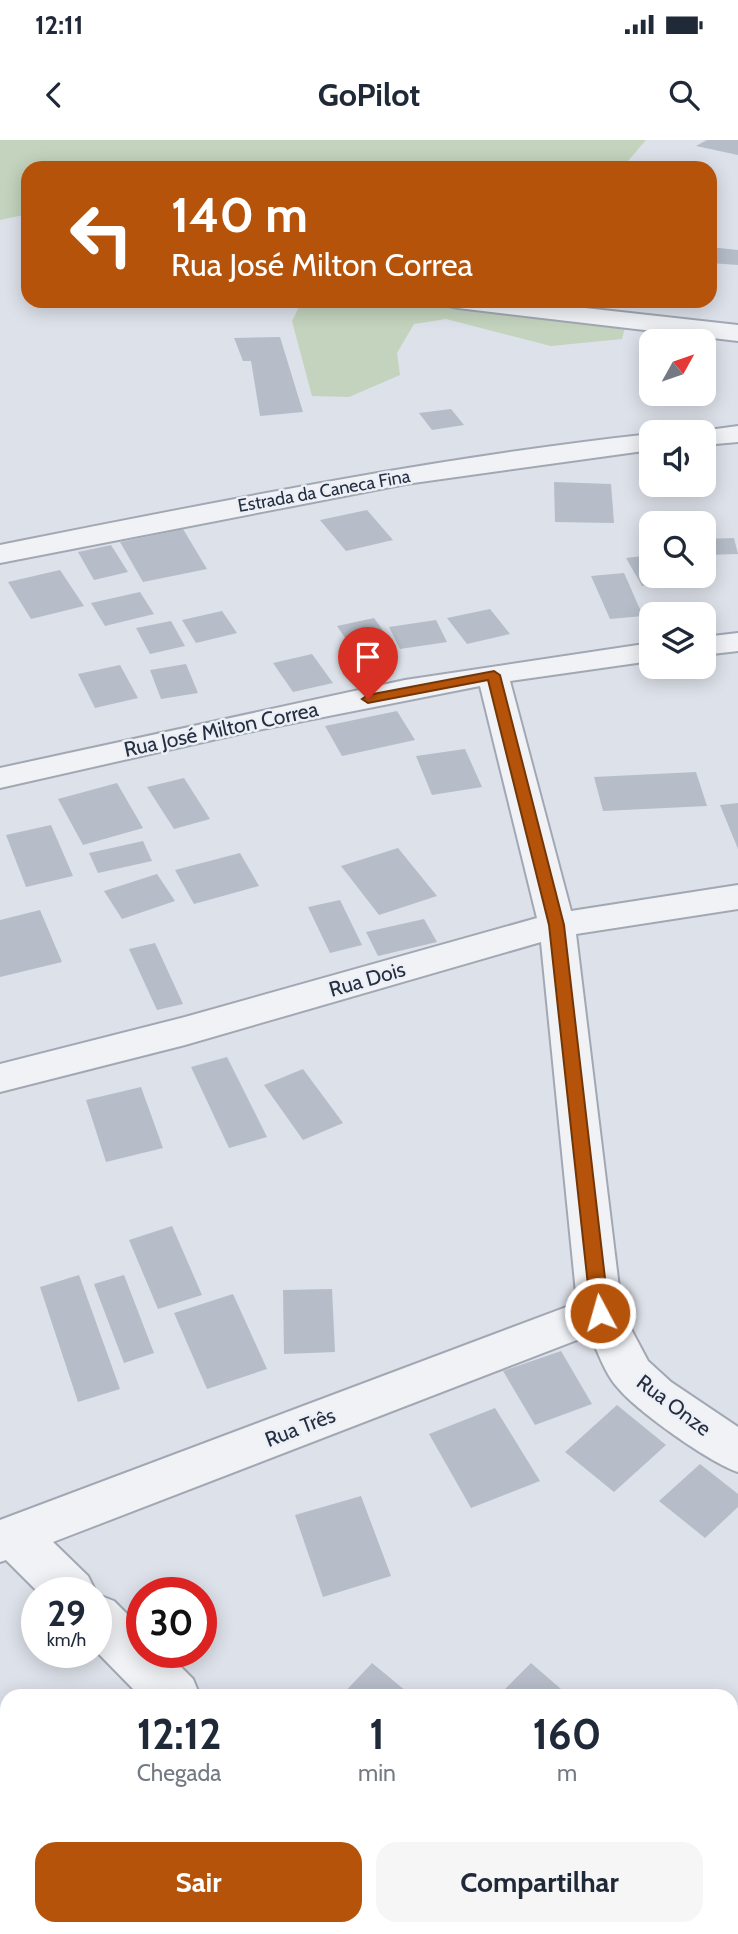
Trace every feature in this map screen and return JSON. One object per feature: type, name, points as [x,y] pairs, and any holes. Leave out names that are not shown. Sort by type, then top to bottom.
[{"type":"street","points":[[519,308],[738,333]]},
{"type":"street","points":[[716,436],[738,433]]},
{"type":"street","name":"Estrada da Caneca Fina","points":[[0,554],[357,484],[639,444]]},
{"type":"street","points":[[716,645],[738,642]]},
{"type":"street","name":"Rua José Milton Correa","points":[[0,778],[218,728],[494,675],[639,654]]},
{"type":"street","points":[[494,675],[557,925],[600,1313]]},
{"type":"street","name":"Rua Dois","points":[[0,1078],[185,1031],[557,925],[738,897]]},
{"type":"street","name":"Rua Onze","points":[[600,1313],[632,1374],[655,1395],[738,1452]]},
{"type":"street","name":"Rua Três","points":[[7,1538],[600,1313]]},
{"type":"street","points":[[7,1538],[53,1577]]},
{"type":"street","points":[[112,1634],[168,1689]]},
{"type":"green space","points":[[0,140],[646,140],[628,161],[21,161],[21,216],[0,220]]},
{"type":"green space","points":[[298,308],[555,308],[627,321],[622,339],[551,346],[446,319],[414,324],[397,353],[400,375],[349,397],[312,396],[292,321]]},
{"type":"building","points":[[707,140],[738,140],[738,155],[696,146]]},
{"type":"building","points":[[717,248],[738,250],[738,265],[717,264]]},
{"type":"building","points":[[280,337],[303,412],[260,416],[251,361],[243,361],[234,338]]},
{"type":"building","points":[[451,409],[464,425],[432,430],[419,413]]},
{"type":"building","points":[[554,482],[611,484],[614,523],[555,522]]},
{"type":"building","points":[[367,510],[393,540],[346,551],[320,520]]},
{"type":"building","points":[[183,529],[207,569],[143,582],[120,542]]},
{"type":"building","points":[[734,538],[738,554],[716,555],[716,539]]},
{"type":"building","points":[[111,545],[128,572],[94,580],[78,552]]},
{"type":"building","points":[[639,556],[639,581],[626,558]]},
{"type":"building","points":[[60,570],[84,606],[31,619],[8,582]]},
{"type":"building","points":[[624,573],[639,607],[639,616],[610,619],[591,576]]},
{"type":"building","points":[[140,592],[154,614],[105,626],[91,603]]},
{"type":"building","points":[[490,609],[510,634],[467,644],[447,618]]},
{"type":"building","points":[[222,611],[237,633],[196,643],[182,620]]},
{"type":"building","points":[[374,618],[395,647],[357,656],[337,626]]},
{"type":"building","points":[[436,620],[447,642],[400,649],[389,627]]},
{"type":"building","points":[[171,621],[185,646],[150,654],[136,628]]},
{"type":"building","points":[[312,654],[333,683],[293,692],[273,663]]},
{"type":"building","points":[[186,664],[198,693],[161,699],[150,670]]},
{"type":"building","points":[[120,665],[138,698],[95,708],[78,674]]},
{"type":"building","points":[[397,711],[415,740],[342,756],[325,726]]},
{"type":"building","points":[[465,749],[482,787],[432,795],[416,756]]},
{"type":"building","points":[[696,772],[707,806],[603,811],[594,777]]},
{"type":"building","points":[[184,778],[210,819],[174,829],[147,787]]},
{"type":"building","points":[[117,783],[143,828],[83,845],[58,799]]},
{"type":"building","points":[[738,803],[738,849],[720,805]]},
{"type":"building","points":[[51,825],[73,876],[26,887],[6,835]]},
{"type":"building","points":[[143,841],[152,861],[98,873],[89,853]]},
{"type":"building","points":[[398,848],[437,896],[379,915],[341,866]]},
{"type":"building","points":[[240,853],[259,886],[194,904],[175,870]]},
{"type":"building","points":[[157,874],[175,901],[122,919],[104,891]]},
{"type":"building","points":[[340,900],[362,945],[330,953],[308,907]]},
{"type":"building","points":[[40,910],[62,962],[0,977],[0,920]]},
{"type":"building","points":[[424,919],[437,942],[378,956],[366,932]]},
{"type":"building","points":[[155,943],[183,1004],[157,1010],[129,949]]},
{"type":"building","points":[[227,1057],[267,1137],[229,1148],[191,1067]]},
{"type":"building","points":[[303,1069],[343,1123],[303,1140],[264,1085]]},
{"type":"building","points":[[141,1087],[163,1148],[106,1162],[86,1100]]},
{"type":"building","points":[[172,1226],[202,1295],[158,1309],[129,1240]]},
{"type":"building","points":[[79,1275],[120,1389],[78,1402],[40,1287]]},
{"type":"building","points":[[124,1275],[154,1353],[124,1363],[94,1284]]},
{"type":"building","points":[[332,1289],[335,1352],[284,1354],[283,1290]]},
{"type":"building","points":[[233,1294],[267,1369],[207,1389],[174,1313]]},
{"type":"building","points":[[561,1351],[592,1404],[535,1425],[503,1371]]},
{"type":"building","points":[[617,1405],[666,1445],[614,1492],[565,1452]]},
{"type":"building","points":[[495,1408],[540,1481],[471,1508],[429,1434]]},
{"type":"building","points":[[700,1464],[738,1494],[738,1507],[705,1538],[659,1501]]},
{"type":"building","points":[[361,1496],[391,1576],[323,1597],[295,1515]]},
{"type":"building","points":[[372,1663],[404,1689],[348,1689]]},
{"type":"building","points":[[531,1663],[561,1689],[505,1689]]},
{"type":"route","points":[[368,699],[494,675],[557,925],[600,1313]]}]
